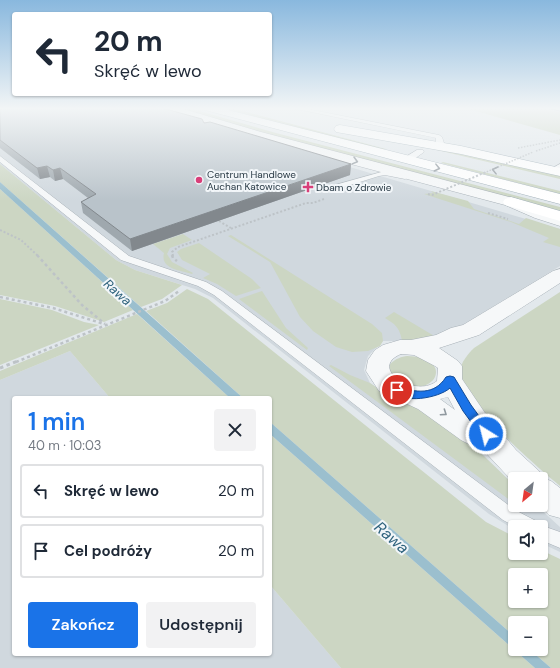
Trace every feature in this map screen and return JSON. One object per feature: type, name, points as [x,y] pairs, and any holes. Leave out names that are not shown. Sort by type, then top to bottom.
[{"type":"main road","points":[[327,139],[560,199]]},
{"type":"main road","points":[[368,139],[560,186]]},
{"type":"main road","points":[[390,139],[460,150],[558,170]]},
{"type":"main road","points":[[511,202],[560,216]]},
{"type":"street","points":[[271,139],[428,187],[511,202],[541,215],[560,221]]},
{"type":"street","points":[[410,348],[442,341],[459,333],[471,330],[560,275]]},
{"type":"street","points":[[409,395],[421,395],[438,392],[446,386],[450,373],[451,360],[456,351],[464,344],[471,330]]},
{"type":"street","points":[[494,445],[466,431],[445,414],[386,384],[378,372],[377,363],[380,357],[397,348],[410,348],[428,351],[450,373],[467,408],[494,445],[523,472]]},
{"type":"street","points":[[548,495],[560,506]]},
{"type":"lane","points":[[407,160],[420,152]]},
{"type":"lane","points":[[0,158],[125,258],[202,284],[218,293],[450,471],[510,515],[519,520]]},
{"type":"lane","points":[[331,190],[385,173],[407,178],[428,187]]},
{"type":"lane","points":[[548,535],[560,540]]},
{"type":"path","points":[[428,187],[432,195],[534,152],[560,143]]},
{"type":"path","points":[[180,263],[173,258],[172,252],[178,247],[282,212]]},
{"type":"path","points":[[219,221],[231,228]]},
{"type":"path","points":[[0,230],[15,236],[38,254],[47,266],[94,317],[106,324]]},
{"type":"path","points":[[0,368],[164,301],[180,290]]},
{"type":"path","points":[[0,297],[53,308],[106,324]]},
{"type":"shaded area","points":[[0,139],[195,139],[326,160],[560,229],[560,266],[446,335],[405,341],[383,341],[368,356],[364,370],[370,383],[385,393],[459,432],[508,479],[508,512],[544,512],[560,527],[560,552],[548,546],[548,520],[508,520],[508,526],[489,514],[213,298],[195,289],[135,270],[116,260],[0,164]]},
{"type":"shaded area","points":[[70,351],[108,396],[12,396],[12,656],[272,656],[272,587],[341,668],[0,668],[0,380]]},
{"type":"green space","points":[[286,139],[300,139],[560,207],[560,213]]},
{"type":"green space","points":[[341,139],[349,139],[386,149],[382,150]]},
{"type":"green space","points":[[424,147],[560,175],[560,179]]},
{"type":"green space","points":[[443,162],[560,191],[560,194],[441,163]]},
{"type":"green space","points":[[0,164],[116,260],[135,270],[182,285],[162,299],[141,307],[0,182]]},
{"type":"green space","points":[[0,189],[133,310],[104,322],[55,306],[0,295]]},
{"type":"green space","points":[[431,191],[468,201],[474,209],[519,224],[526,218],[560,229],[560,247],[543,242],[549,238],[511,222],[424,194],[433,193]]},
{"type":"green space","points":[[183,234],[192,240],[170,248],[167,254],[172,262],[193,273],[192,274],[176,270],[168,266],[165,262],[164,253],[153,244]]},
{"type":"green space","points":[[231,235],[372,324],[382,333],[383,341],[380,346],[368,351],[352,352],[336,347],[313,331],[300,317],[270,262],[228,236]]},
{"type":"green space","points":[[199,243],[252,279],[261,288],[236,296],[217,284],[203,278],[210,274],[182,260],[177,252],[181,249]]},
{"type":"green space","points":[[187,289],[208,299],[486,522],[508,533],[508,560],[548,560],[548,553],[560,559],[560,668],[551,668],[537,656],[548,656],[548,616],[508,616],[508,631],[272,424],[272,396],[241,396],[146,311],[167,303]]},
{"type":"green space","points":[[262,291],[286,328],[308,348],[307,350],[239,299]]},
{"type":"green space","points":[[560,292],[560,486],[548,475],[548,472],[544,472],[518,449],[485,415],[472,399],[463,383],[460,371],[463,361],[474,348]]},
{"type":"green space","points":[[0,299],[52,310],[84,322],[99,325],[0,365]]},
{"type":"green space","points":[[394,312],[436,337],[446,332],[447,333],[436,340],[402,340],[400,332],[385,318]]},
{"type":"green space","points":[[137,314],[228,396],[108,396],[70,351],[0,380],[0,371]]},
{"type":"green space","points":[[407,356],[423,359],[433,364],[436,371],[434,378],[428,384],[419,387],[407,385],[390,373],[389,366],[395,360]]},
{"type":"green space","points":[[331,365],[370,383],[385,393],[403,401],[459,432],[508,479],[508,499],[329,366]]},
{"type":"green space","points":[[272,436],[508,644],[508,656],[521,656],[535,668],[341,668],[272,587]]},
{"type":"water","name":"Rawa","points":[[0,182],[241,396],[228,396],[0,189]]},
{"type":"water","name":"Rawa","points":[[272,424],[508,631],[508,644],[272,436]]},
{"type":"water","points":[[521,656],[537,656],[551,668],[535,668]]},
{"type":"building","name":"Centrum Handlowe Auchan Katowice","points":[[268,139],[351,164],[130,239],[81,202],[96,194],[60,168],[53,170],[47,166],[37,168],[0,140]]},
{"type":"place","name":"Centrum Handlowe Auchan Katowice","points":[[199,180]]},
{"type":"place","name":"Dbam o Zdrowie","points":[[308,187]]},
{"type":"route","points":[[397,390],[409,395],[430,394],[438,392],[446,386],[450,379],[467,408],[479,422],[486,434]]}]
